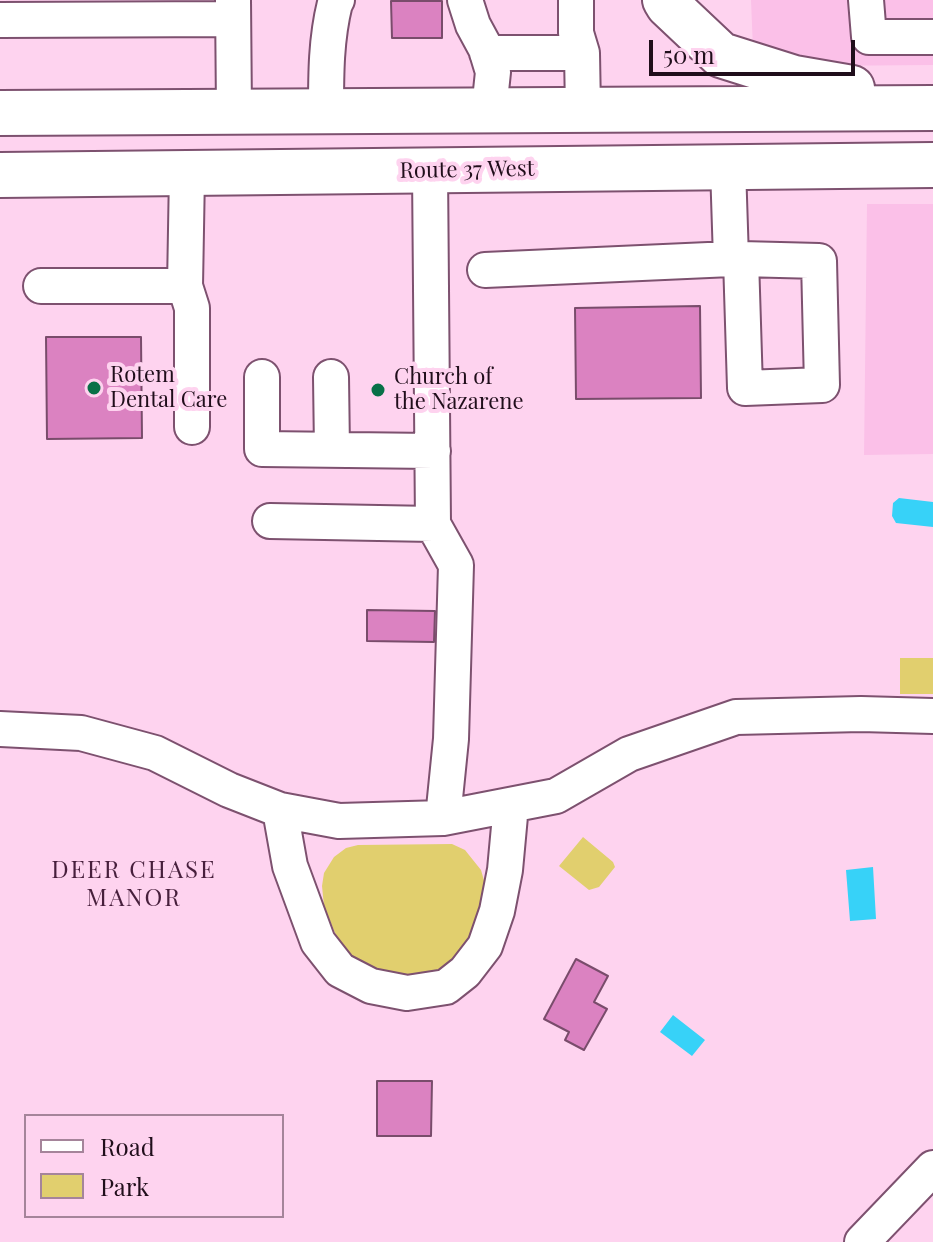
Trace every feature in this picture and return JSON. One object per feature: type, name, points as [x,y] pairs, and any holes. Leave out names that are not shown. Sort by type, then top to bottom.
[{"type":"highway","points":[[665,0],[721,55],[794,78],[933,105]]},
{"type":"highway","points":[[0,113],[933,105]]},
{"type":"highway","name":"Route 37 West","points":[[0,175],[933,165]]},
{"type":"street","points":[[326,111],[325,59],[329,25],[337,0]]},
{"type":"street","points":[[465,0],[493,72],[489,110]]},
{"type":"street","points":[[576,0],[576,33],[582,53],[583,110]]},
{"type":"street","points":[[866,0],[869,37],[933,37]]},
{"type":"street","points":[[0,20],[233,10],[234,111]]},
{"type":"street","points":[[487,53],[582,53]]},
{"type":"street","points":[[485,270],[736,259],[728,167]]},
{"type":"street","points":[[430,170],[433,524],[456,565],[452,725],[443,818]]},
{"type":"street","points":[[187,173],[185,286],[192,308],[192,427]]},
{"type":"street","points":[[41,286],[185,286]]},
{"type":"street","points":[[262,377],[262,449],[433,451]]},
{"type":"street","points":[[331,377],[332,450]]},
{"type":"street","points":[[270,521],[433,524]]},
{"type":"street","points":[[0,729],[81,733],[155,753],[229,790],[280,810],[339,821],[443,818],[556,796],[629,754],[736,717],[933,716]]},
{"type":"street","points":[[280,810],[290,866],[318,942],[340,970],[371,986],[407,993],[446,987],[465,972],[485,946],[497,911],[505,870],[511,805]]},
{"type":"street","points":[[862,1242],[933,1168]]},
{"type":"shaded area","points":[[751,0],[933,0],[933,65],[809,66],[753,50]]},
{"type":"shaded area","points":[[867,204],[933,204],[933,454],[864,455]]},
{"type":"green space","points":[[900,658],[933,658],[933,694],[900,694]]},
{"type":"green space","points":[[583,837],[615,867],[599,887],[589,890],[559,866]]},
{"type":"green space","points":[[452,844],[465,850],[481,870],[485,884],[483,915],[461,956],[442,972],[407,982],[356,963],[335,933],[324,906],[324,873],[334,857],[346,848],[358,845]]},
{"type":"water","points":[[899,498],[933,502],[933,527],[896,523],[892,516],[893,503]]},
{"type":"water","points":[[873,867],[876,919],[850,921],[846,870]]},
{"type":"water","points":[[673,1015],[705,1040],[692,1056],[660,1032]]},
{"type":"building","points":[[391,1],[442,1],[442,38],[392,38]]},
{"type":"building","points":[[700,306],[701,398],[576,399],[575,308]]},
{"type":"building","name":"Rotem Dental Care","points":[[46,337],[141,337],[142,438],[47,439]]},
{"type":"building","points":[[367,610],[435,611],[434,642],[367,641]]},
{"type":"building","points":[[576,959],[608,976],[594,1002],[607,1009],[584,1050],[565,1040],[569,1032],[544,1019]]},
{"type":"building","points":[[377,1081],[432,1081],[431,1136],[377,1136]]},
{"type":"place","name":"Rotem Dental Care","points":[[94,388]]},
{"type":"place","name":"Church of the Nazarene","points":[[378,390]]},
{"type":"district","name":"DEER CHASE MANOR","points":[[134,885]]}]
